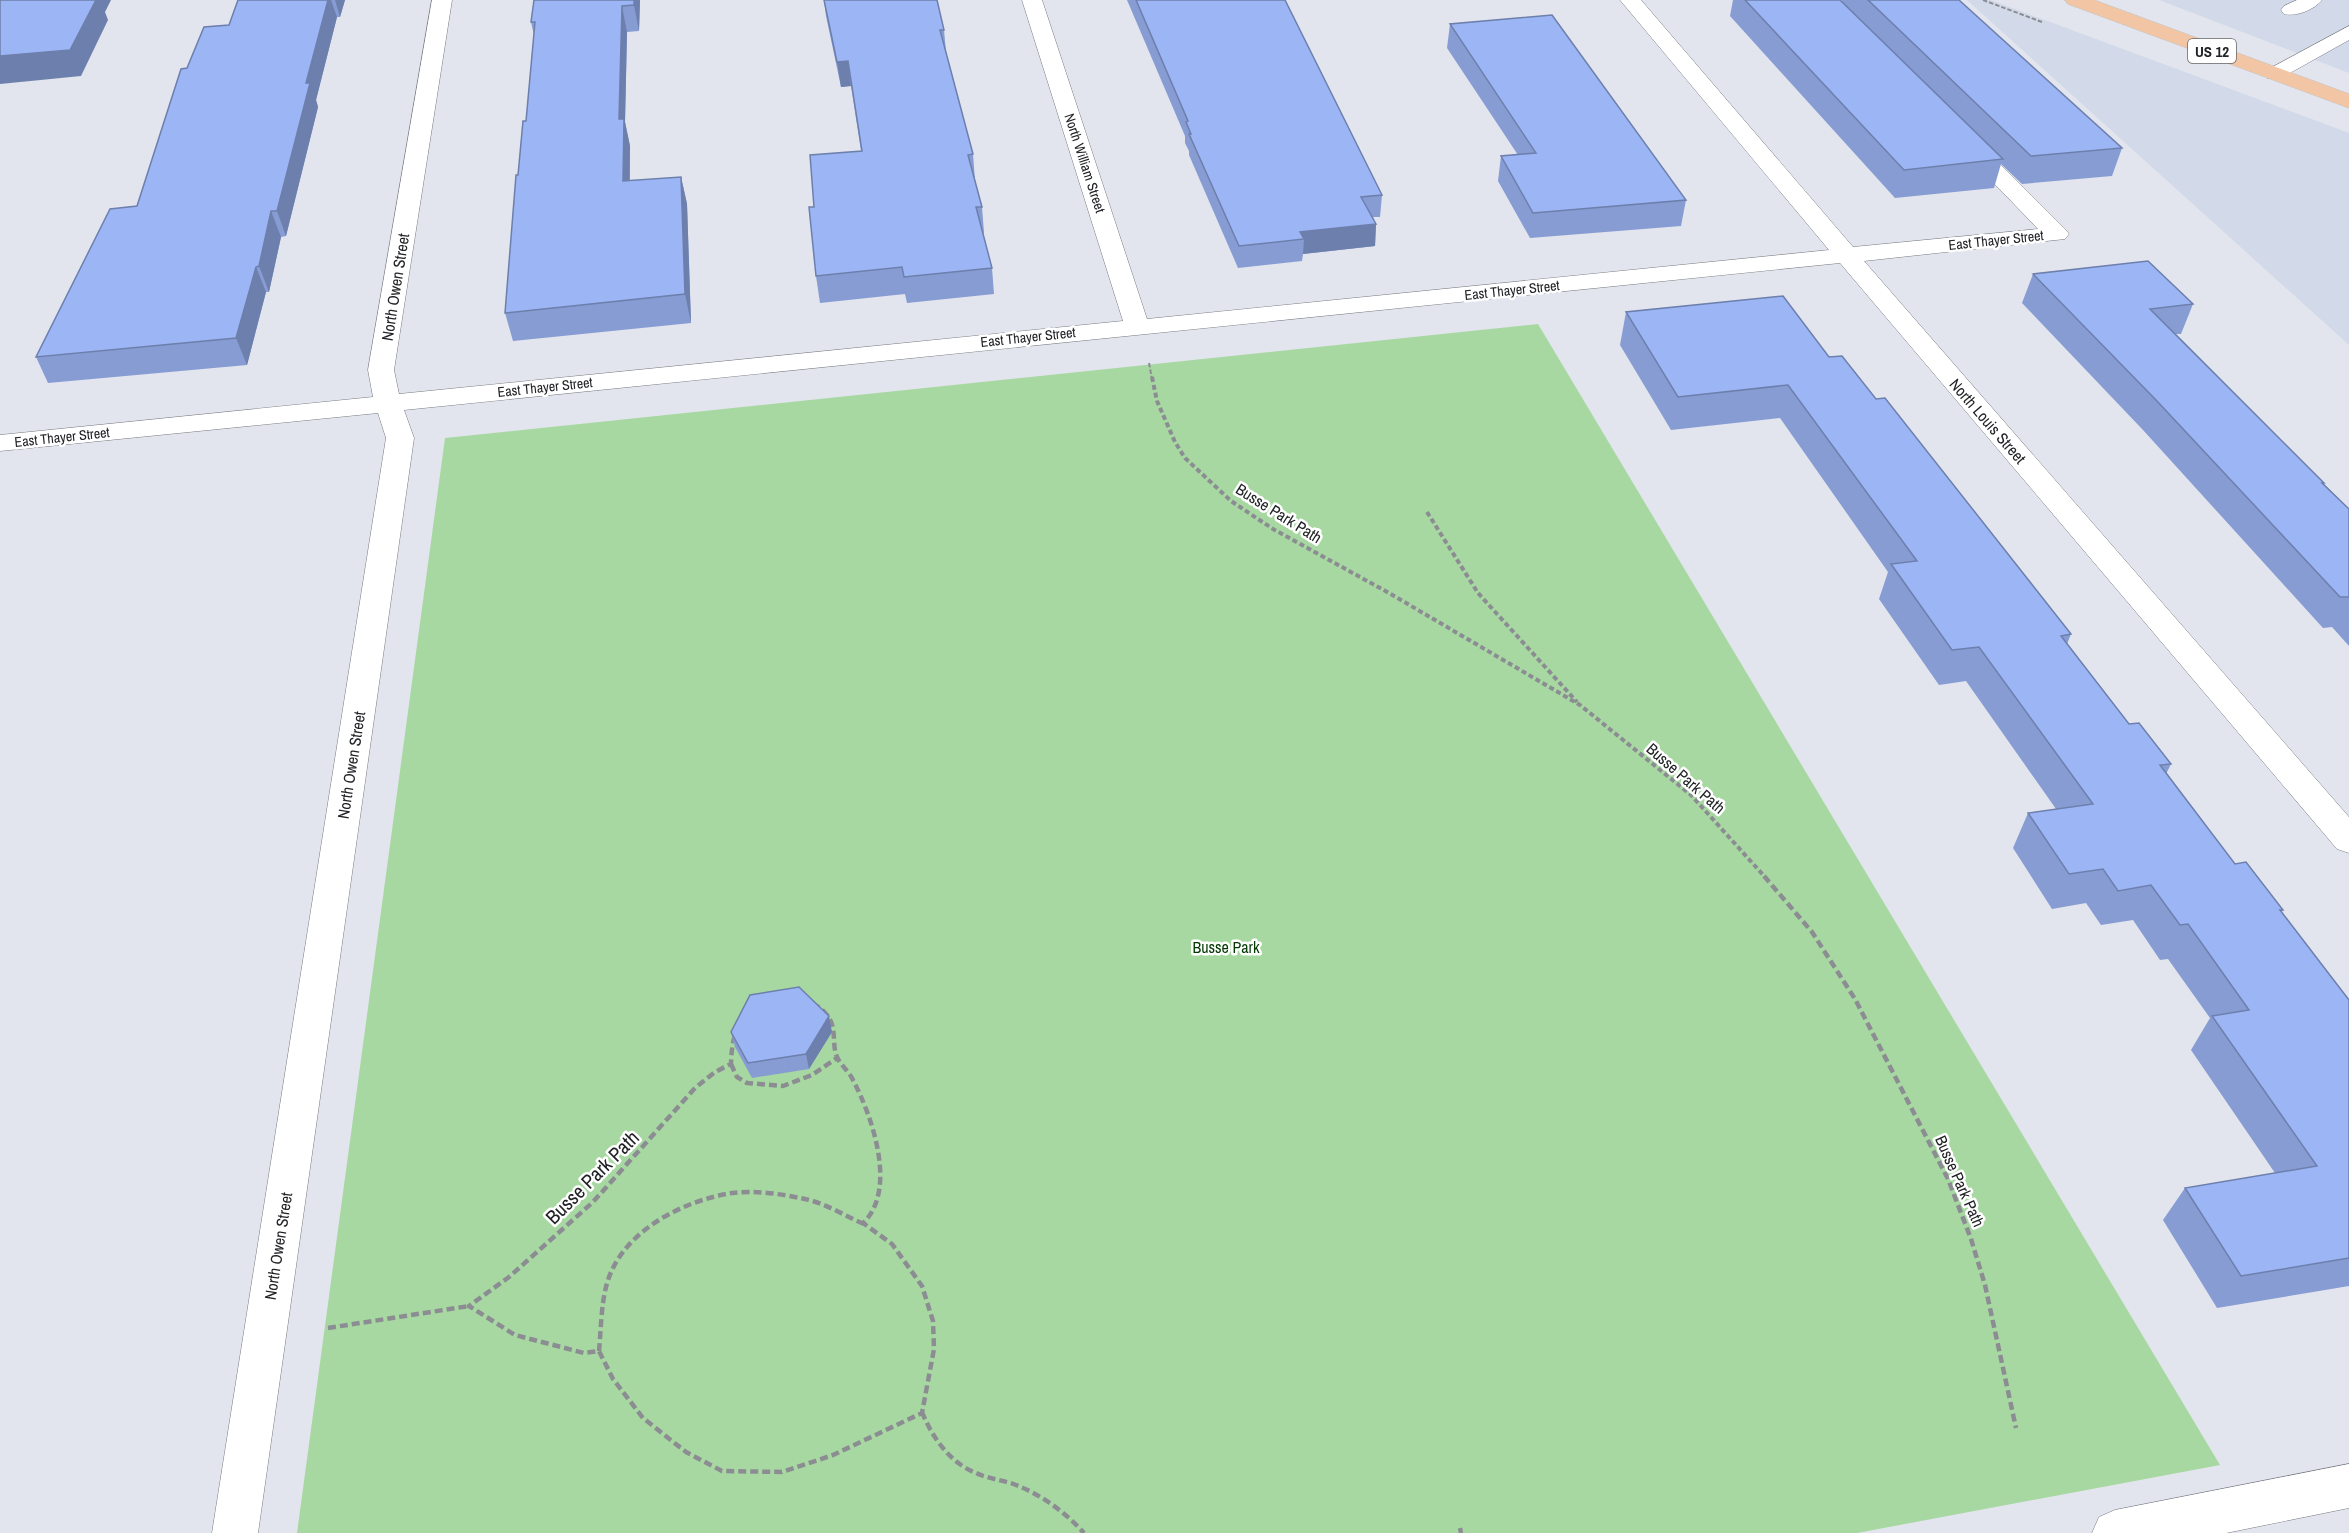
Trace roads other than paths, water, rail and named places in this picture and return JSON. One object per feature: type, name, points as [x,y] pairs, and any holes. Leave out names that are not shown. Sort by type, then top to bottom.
[{"type":"main road","name":"US 12","points":[[2076,0],[2349,101]]},
{"type":"street","name":"North Owen Street","points":[[235,1533],[400,438],[388,404],[381,370],[442,0]]},
{"type":"street","name":"North William Street","points":[[1032,0],[1137,326]]},
{"type":"street","name":"North Louis Street","points":[[1630,0],[2349,840]]},
{"type":"street","name":"East Thayer Street","points":[[0,443],[2057,234],[1955,133]]},
{"type":"street","points":[[2115,1533],[2349,1486]]},
{"type":"lane","points":[[2291,10],[2312,0]]},
{"type":"lane","points":[[2274,74],[2349,32]]},
{"type":"park label","name":"Busse Park","points":[[1226,947]]}]
